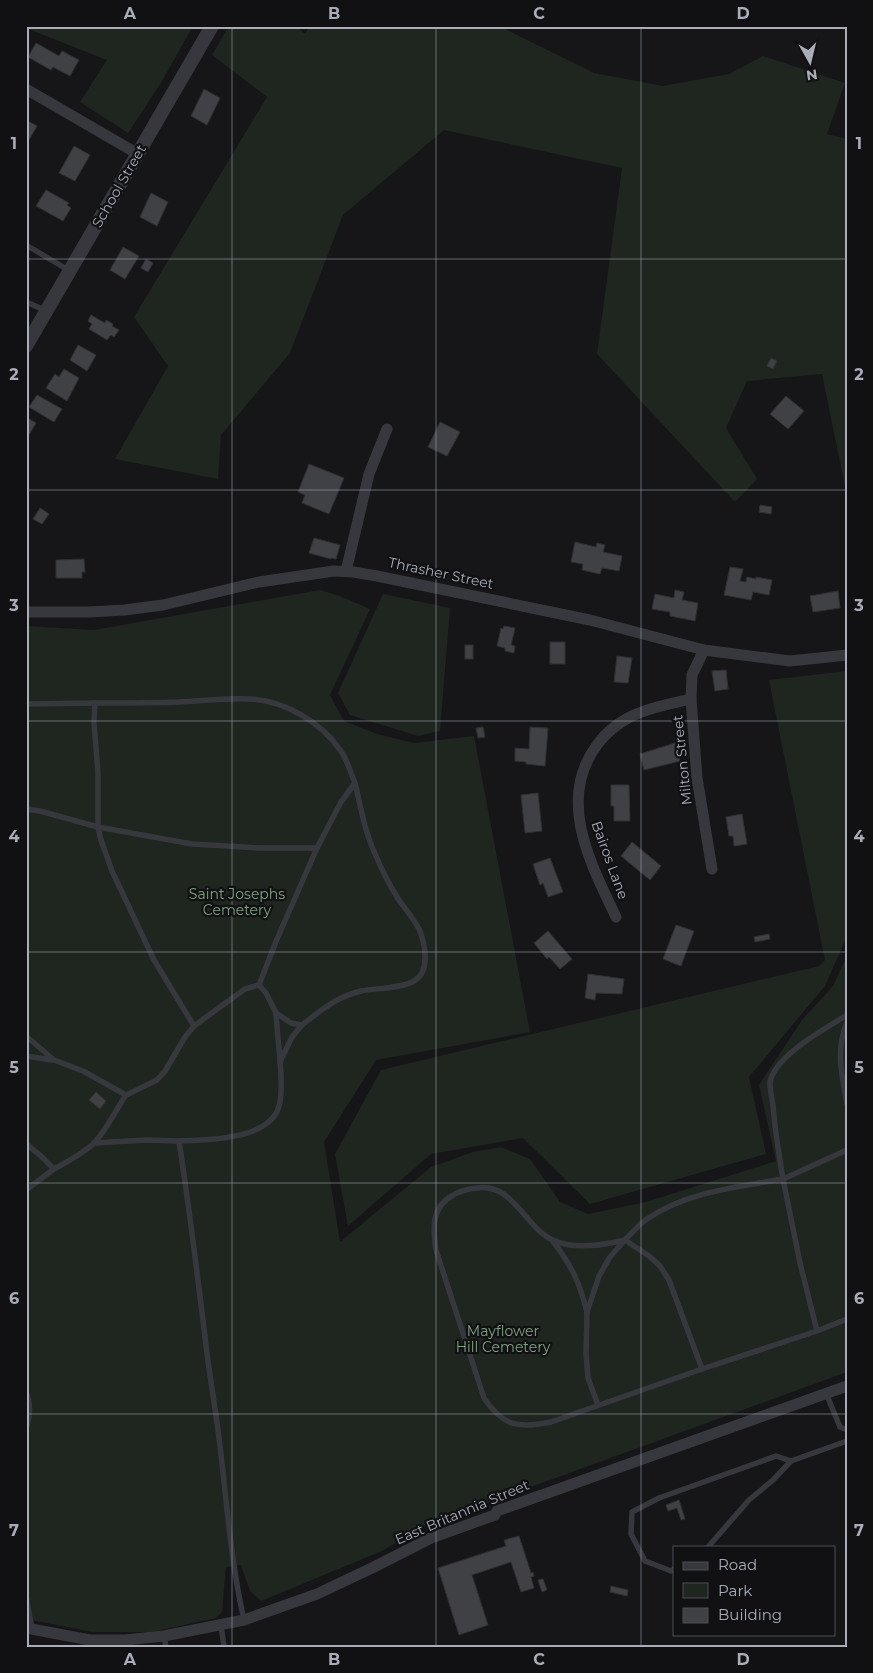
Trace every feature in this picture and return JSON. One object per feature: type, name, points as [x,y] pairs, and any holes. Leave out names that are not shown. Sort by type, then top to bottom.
[{"type":"street","name":"School Street","points":[[26,346],[212,26]]},
{"type":"street","points":[[26,90],[138,154]]},
{"type":"street","points":[[346,571],[369,474],[387,429]]},
{"type":"street","name":"Thrasher Street","points":[[26,612],[124,610],[163,605],[259,582],[334,571],[346,571],[590,620],[704,650],[790,661],[847,655]]},
{"type":"street","name":"Milton Street","points":[[704,650],[692,675],[691,699],[697,778],[712,869]]},
{"type":"street","name":"Bairos Lane","points":[[616,917],[597,877],[583,836],[577,807],[580,777],[592,751],[614,727],[640,712],[691,699]]},
{"type":"street","name":"East Britannia Street","points":[[29,1628],[90,1640],[165,1642],[244,1620],[317,1594],[431,1538],[495,1515],[497,1511],[847,1386]]},
{"type":"lane","points":[[26,245],[70,271]]},
{"type":"lane","points":[[26,302],[47,310]]},
{"type":"lane","points":[[26,704],[178,702],[248,698],[276,704],[294,711],[311,721],[341,751],[350,767],[370,843],[398,898],[411,915],[419,930],[425,966],[421,975],[414,981],[347,995],[320,1011],[302,1025],[292,1037],[280,1064]]},
{"type":"lane","points":[[95,702],[94,723],[98,773],[98,827],[112,871],[154,960],[194,1026]]},
{"type":"lane","points":[[259,985],[284,921],[317,848],[341,802],[354,783]]},
{"type":"lane","points":[[26,810],[40,811],[98,827],[200,844],[259,848],[317,848]]},
{"type":"lane","points":[[26,1190],[94,1143],[126,1095],[158,1080],[184,1037],[194,1026],[245,989],[259,985]]},
{"type":"lane","points":[[94,1143],[147,1140],[205,1140],[254,1131],[264,1126],[274,1116],[279,1106],[281,1090],[276,1013],[266,993],[259,985]]},
{"type":"lane","points":[[276,1013],[291,1022],[302,1025]]},
{"type":"lane","points":[[817,1331],[800,1263],[783,1179],[775,1134],[770,1082],[785,1058],[800,1045],[847,1015]]},
{"type":"lane","points":[[847,1022],[839,1049],[847,1104]]},
{"type":"lane","points":[[26,1036],[54,1060]]},
{"type":"lane","points":[[26,1056],[54,1060],[84,1071],[126,1095]]},
{"type":"lane","points":[[179,1141],[215,1405],[231,1545],[244,1620]]},
{"type":"lane","points":[[26,1144],[54,1169]]},
{"type":"lane","points":[[587,1312],[599,1276],[610,1257],[624,1240],[646,1219],[676,1203],[704,1194],[783,1179],[847,1150]]},
{"type":"lane","points":[[598,1406],[588,1378],[587,1312],[581,1290],[571,1265],[552,1240],[535,1226],[504,1194],[494,1188],[472,1188],[452,1195],[442,1202],[436,1213],[434,1240],[484,1398],[494,1413],[505,1420],[521,1426],[534,1426],[550,1422],[598,1406],[702,1368],[847,1320]]},
{"type":"lane","points":[[552,1240],[578,1245],[599,1246],[624,1240],[649,1256],[660,1266],[669,1280],[702,1368]]},
{"type":"lane","points":[[26,1392],[29,1408],[29,1420],[26,1428]]},
{"type":"lane","points":[[826,1393],[840,1427],[847,1430]]},
{"type":"lane","points":[[709,1546],[749,1500],[773,1480],[791,1461],[847,1441]]},
{"type":"lane","points":[[673,1570],[671,1571],[645,1561],[631,1534],[632,1512],[659,1498],[776,1456],[791,1461]]},
{"type":"lane","points":[[26,1596],[29,1628]]},
{"type":"lane","points":[[221,1625],[224,1647]]},
{"type":"green space","points":[[26,26],[193,26],[162,81],[128,133],[80,102],[107,60],[26,28]]},
{"type":"green space","points":[[229,26],[296,26],[305,34],[310,26],[499,26],[594,73],[663,86],[729,74],[763,56],[845,83],[827,134],[847,139],[847,496],[822,374],[747,381],[726,428],[757,479],[735,502],[597,354],[622,168],[444,130],[343,215],[290,353],[221,435],[218,479],[115,459],[168,366],[134,317],[267,97],[212,55]]},
{"type":"green space","name":"Saint Josephs Cemetery","points":[[320,590],[370,609],[330,695],[344,721],[377,734],[414,743],[474,736],[530,1032],[376,1060],[324,1142],[340,1242],[431,1167],[473,1152],[501,1147],[530,1159],[560,1202],[588,1214],[646,1202],[776,1161],[759,1085],[802,1020],[833,986],[847,956],[847,1372],[426,1525],[382,1551],[261,1601],[250,1591],[241,1565],[226,1567],[222,1612],[216,1618],[152,1632],[92,1632],[26,1619],[26,626],[94,630]]},
{"type":"green space","points":[[383,594],[450,608],[440,731],[418,736],[350,715],[338,693]]},
{"type":"green space","points":[[847,671],[847,936],[825,986],[749,1077],[766,1154],[590,1204],[523,1138],[431,1154],[348,1226],[335,1154],[381,1070],[819,966],[825,960],[769,680]]},
{"type":"building","points":[[36,43],[59,56],[62,51],[79,60],[70,76],[53,67],[51,70],[28,57]]},
{"type":"building","points":[[204,89],[220,98],[207,125],[191,116]]},
{"type":"building","points":[[26,120],[37,126],[29,140],[26,138]]},
{"type":"building","points":[[74,146],[90,155],[75,181],[59,173]]},
{"type":"building","points":[[46,190],[69,203],[67,205],[71,208],[63,221],[36,206]]},
{"type":"building","points":[[151,193],[168,202],[157,226],[140,217]]},
{"type":"building","points":[[123,247],[139,256],[125,279],[110,270]]},
{"type":"building","points":[[146,259],[153,263],[148,272],[141,268]]},
{"type":"building","points":[[91,315],[105,323],[106,320],[113,324],[112,326],[119,330],[114,337],[111,335],[107,340],[89,329],[92,324],[88,321]]},
{"type":"building","points":[[78,345],[96,355],[87,371],[70,360]]},
{"type":"building","points":[[771,358],[777,361],[773,369],[767,366]]},
{"type":"building","points":[[64,369],[79,378],[67,401],[46,388],[55,374],[59,377]]},
{"type":"building","points":[[37,395],[62,409],[54,422],[29,407]]},
{"type":"building","points":[[786,396],[804,411],[788,429],[770,414]]},
{"type":"building","points":[[26,417],[36,423],[26,440]]},
{"type":"building","points":[[440,422],[460,432],[447,456],[428,447]]},
{"type":"building","points":[[309,464],[344,478],[329,514],[302,503],[305,495],[298,492]]},
{"type":"building","points":[[760,505],[772,507],[771,514],[759,512]]},
{"type":"building","points":[[40,508],[49,514],[42,524],[33,519]]},
{"type":"building","points":[[314,538],[340,545],[336,559],[309,553]]},
{"type":"building","points":[[575,542],[596,547],[597,543],[605,545],[603,552],[622,556],[619,571],[602,568],[600,574],[582,570],[583,564],[571,562]]},
{"type":"building","points":[[84,559],[85,572],[82,572],[82,578],[56,578],[56,560]]},
{"type":"building","points":[[730,567],[743,569],[740,581],[746,582],[747,577],[772,580],[769,595],[753,592],[751,600],[724,595]]},
{"type":"building","points":[[675,590],[684,592],[682,600],[698,603],[695,621],[670,616],[670,612],[652,609],[655,594],[674,598]]},
{"type":"building","points":[[838,591],[840,608],[813,612],[810,596]]},
{"type":"building","points":[[504,626],[515,628],[511,645],[515,646],[514,653],[505,651],[505,648],[497,646],[501,628],[503,629]]},
{"type":"building","points":[[550,642],[565,642],[565,664],[550,664]]},
{"type":"building","points":[[465,645],[473,645],[473,659],[465,659]]},
{"type":"building","points":[[617,656],[632,658],[628,683],[614,682]]},
{"type":"building","points":[[726,670],[728,689],[715,691],[712,671]]},
{"type":"building","points":[[483,727],[485,737],[478,738],[476,728]]},
{"type":"building","points":[[530,727],[548,728],[545,766],[515,761],[515,748],[529,749]]},
{"type":"building","points":[[675,743],[680,761],[644,770],[640,754]]},
{"type":"building","points":[[611,785],[629,785],[630,821],[614,821],[614,806],[611,806]]},
{"type":"building","points":[[538,793],[542,831],[525,833],[521,795]]},
{"type":"building","points":[[742,814],[747,844],[734,846],[733,836],[729,836],[726,817]]},
{"type":"building","points":[[632,842],[661,866],[650,880],[621,856]]},
{"type":"building","points":[[550,858],[563,892],[548,897],[543,883],[540,885],[533,864]]},
{"type":"building","points":[[676,925],[694,931],[681,966],[663,959]]},
{"type":"building","points":[[548,931],[572,959],[560,969],[549,957],[547,959],[534,943]]},
{"type":"building","points":[[769,934],[770,939],[755,942],[754,937]]},
{"type":"building","points":[[588,974],[624,979],[622,994],[596,993],[595,1000],[585,998]]},
{"type":"building","points":[[96,1092],[106,1101],[100,1109],[89,1100]]},
{"type":"building","points":[[679,1500],[685,1519],[681,1520],[677,1508],[668,1511],[666,1505]]},
{"type":"building","points":[[519,1536],[531,1573],[533,1572],[534,1576],[531,1577],[534,1588],[521,1592],[511,1562],[472,1575],[488,1625],[459,1635],[438,1568],[506,1546],[504,1540]]},
{"type":"building","points":[[543,1579],[547,1590],[542,1592],[538,1580]]},
{"type":"building","points":[[611,1586],[628,1590],[627,1596],[610,1592]]},
{"type":"park label","name":"Mayflower Hill Cemetery","points":[[503,1339]]}]
